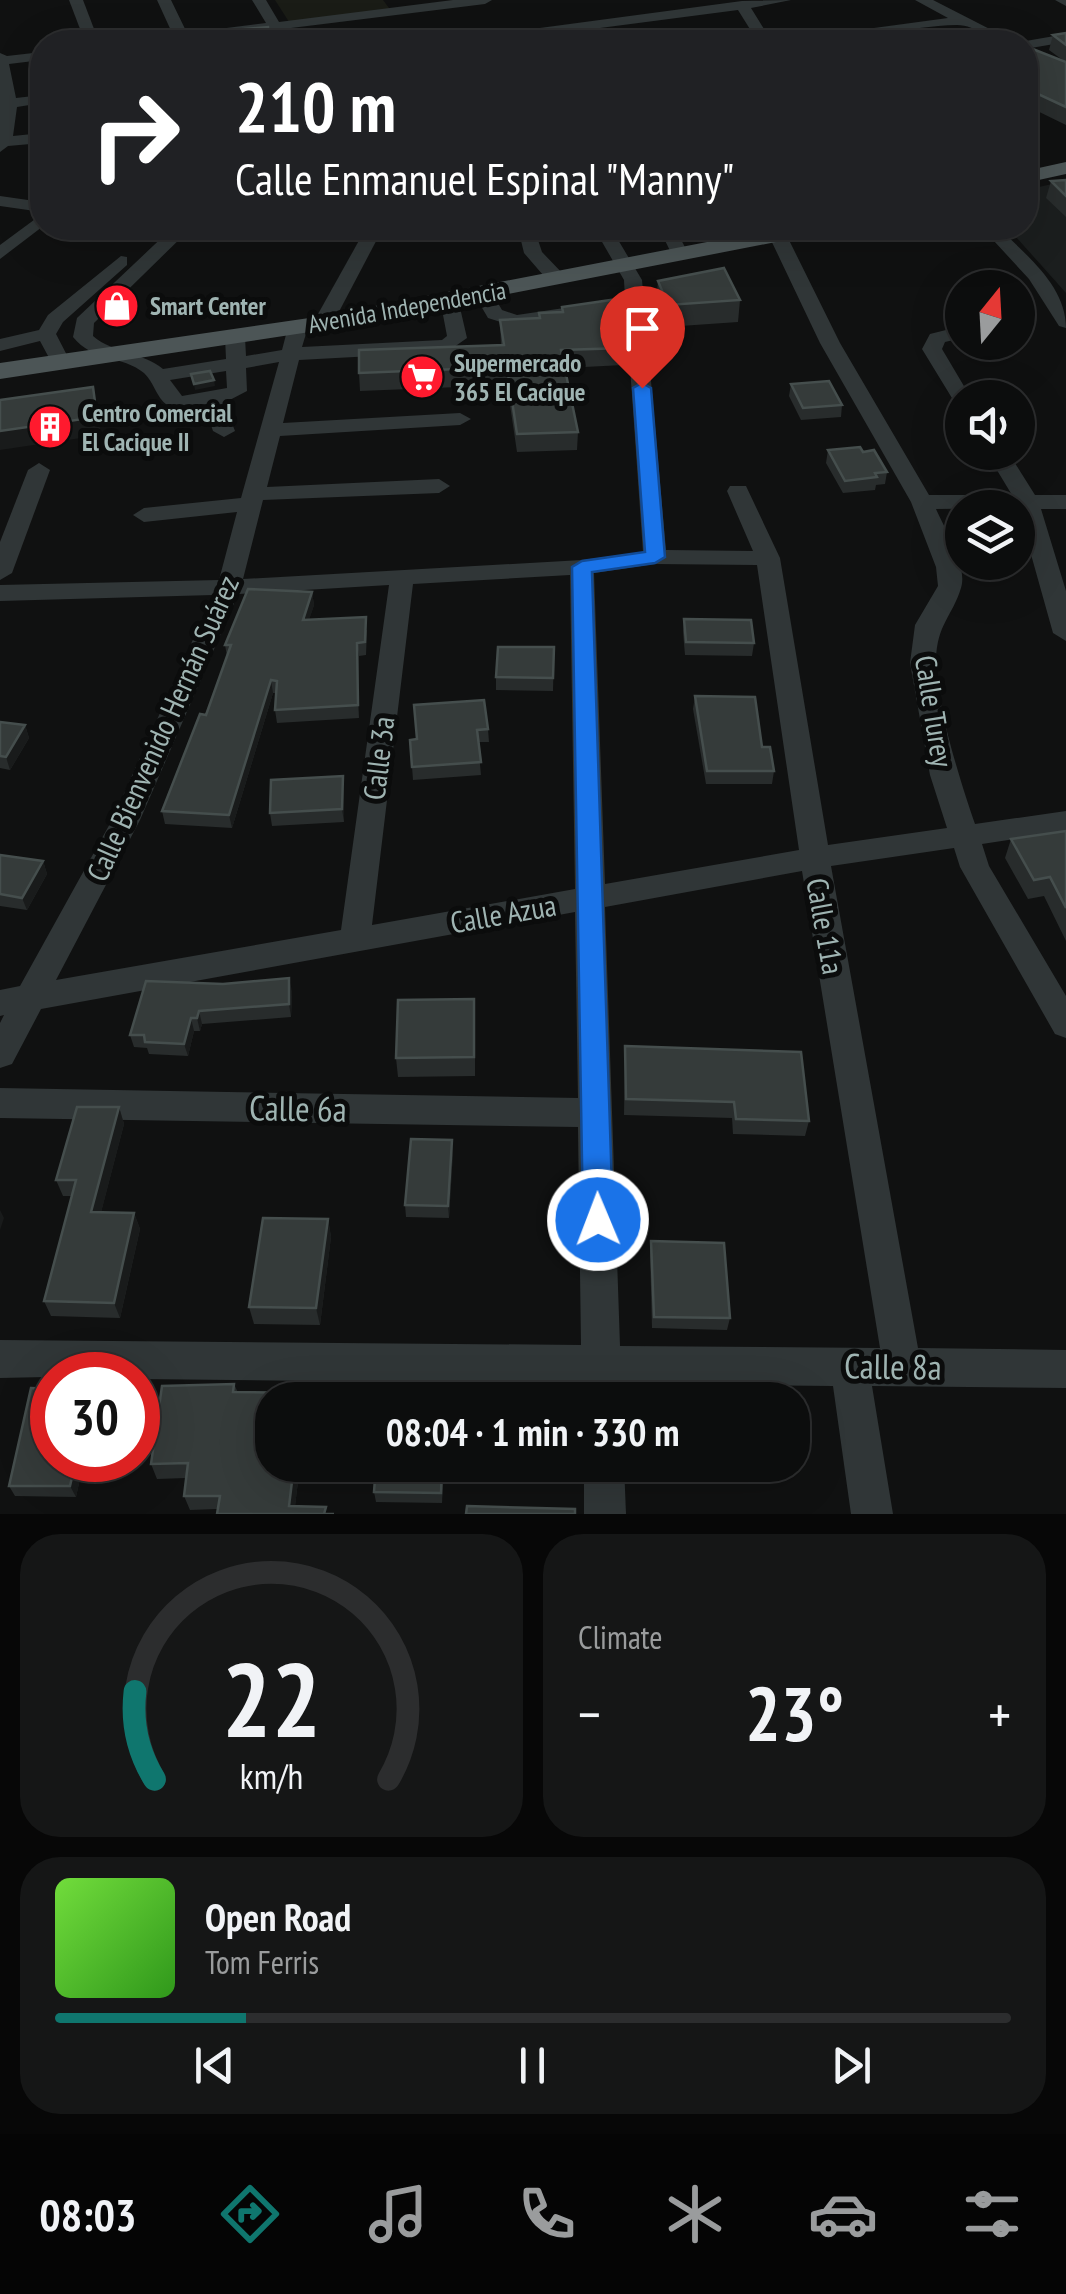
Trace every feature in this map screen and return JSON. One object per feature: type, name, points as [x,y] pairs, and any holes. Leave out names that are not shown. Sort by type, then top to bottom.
[{"type":"main road","points":[[1038,175],[1066,168]]},
{"type":"main road","name":"Avenida Independencia","points":[[0,371],[108,356],[236,352],[450,299],[680,256],[709,240]]},
{"type":"street","points":[[76,0],[87,30]]},
{"type":"street","points":[[164,0],[178,30]]},
{"type":"street","points":[[260,0],[287,30]]},
{"type":"street","points":[[274,0],[283,30]]},
{"type":"street","points":[[249,30],[387,6],[486,0]]},
{"type":"street","points":[[604,30],[778,0]]},
{"type":"street","points":[[922,0],[983,30]]},
{"type":"street","points":[[742,5],[758,30]]},
{"type":"street","points":[[888,30],[962,20]]},
{"type":"street","points":[[1038,48],[1066,38]]},
{"type":"street","points":[[30,57],[1,59],[2,145],[30,140]]},
{"type":"street","points":[[4,101],[30,94]]},
{"type":"street","points":[[4,101],[30,100]]},
{"type":"street","points":[[0,201],[30,205]]},
{"type":"street","points":[[0,254],[30,229]]},
{"type":"street","points":[[0,345],[46,334],[56,319],[146,240]]},
{"type":"street","points":[[154,371],[166,395],[174,401],[237,391],[236,352],[154,371],[108,356],[83,336],[84,322],[169,240]]},
{"type":"street","name":"Calle Bienvenido Hernán Suárez","points":[[0,1054],[126,820],[229,587],[272,430],[314,331],[367,240]]},
{"type":"street","points":[[529,240],[533,253],[557,279]]},
{"type":"street","points":[[609,240],[633,280],[655,557]]},
{"type":"street","points":[[673,240],[680,256]]},
{"type":"street","name":"Calle Turey","points":[[780,240],[830,343],[922,502],[948,567],[950,586],[928,626],[923,663],[944,776],[975,867],[1066,1025]]},
{"type":"street","points":[[1002,240],[1036,276],[1066,322]]},
{"type":"street","points":[[483,294],[495,314],[516,321],[635,303]]},
{"type":"street","points":[[314,331],[348,350],[447,346],[457,338],[450,299]]},
{"type":"street","points":[[314,331],[348,350]]},
{"type":"street","points":[[46,334],[61,363]]},
{"type":"street","points":[[945,336],[936,338],[932,349],[950,380]]},
{"type":"street","points":[[212,398],[224,430]]},
{"type":"street","points":[[272,430],[460,419]]},
{"type":"street","points":[[0,573],[39,470]]},
{"type":"street","points":[[144,515],[253,499],[439,486]]},
{"type":"street","name":"Calle 11a","points":[[738,491],[768,558],[814,858],[902,1366]]},
{"type":"street","points":[[922,502],[945,502]]},
{"type":"street","points":[[1035,502],[1066,502]]},
{"type":"street","points":[[1035,526],[1066,632]]},
{"type":"street","points":[[0,593],[229,587],[582,567],[655,557],[768,558]]},
{"type":"street","points":[[582,567],[602,1382]]},
{"type":"street","name":"Calle 3a","points":[[355,939],[402,576]]},
{"type":"street","name":"Calle Azua","points":[[0,1003],[814,858],[1066,821]]},
{"type":"street","name":"Calle 6a","points":[[0,1103],[596,1112]]},
{"type":"street","name":"Calle 8a","points":[[0,1359],[602,1382],[849,1365],[1066,1369]]},
{"type":"street","points":[[849,1365],[872,1514]]},
{"type":"street","points":[[604,1482],[605,1514]]},
{"type":"shaded area","points":[[275,0],[383,0],[392,12],[291,25]]},
{"type":"shaded area","points":[[1066,181],[1066,293],[1019,240],[1038,240],[1038,187]]},
{"type":"building","points":[[1066,33],[1066,45],[1053,35]]},
{"type":"building","points":[[1038,51],[1066,62],[1066,107],[1038,94]]},
{"type":"building","points":[[1066,180],[1066,196],[1051,181]]},
{"type":"building","points":[[724,268],[740,300],[668,305],[658,281]]},
{"type":"building","points":[[611,300],[624,348],[561,350],[578,432],[517,434],[507,367],[359,373],[359,350],[504,345],[500,320],[540,318],[539,313],[563,312],[562,307]]},
{"type":"building","points":[[210,371],[214,380],[194,384],[191,374]]},
{"type":"building","points":[[829,381],[842,405],[803,408],[791,384]]},
{"type":"building","points":[[93,387],[97,417],[0,431],[0,400]]},
{"type":"building","points":[[860,447],[863,452],[874,450],[887,472],[845,481],[828,450]]},
{"type":"building","points":[[248,589],[312,592],[303,620],[366,617],[365,642],[357,643],[358,705],[275,710],[277,681],[271,680],[229,815],[162,811],[200,714],[206,715],[231,645],[225,645]]},
{"type":"building","points":[[684,619],[751,620],[754,643],[686,642]]},
{"type":"building","points":[[498,647],[554,647],[553,678],[496,677]]},
{"type":"building","points":[[695,696],[755,697],[762,747],[770,747],[774,771],[707,771]]},
{"type":"building","points":[[484,700],[488,729],[477,730],[481,762],[412,767],[410,740],[417,739],[414,705]]},
{"type":"building","points":[[0,722],[25,725],[6,757],[0,756]]},
{"type":"building","points":[[343,776],[342,809],[270,813],[271,780]]},
{"type":"building","points":[[1066,831],[1066,908],[1050,877],[1034,880],[1011,839]]},
{"type":"building","points":[[0,855],[43,861],[22,898],[0,894]]},
{"type":"building","points":[[289,978],[289,1004],[199,1011],[197,1018],[191,1018],[184,1044],[145,1042],[144,1035],[130,1035],[146,981],[223,984]]},
{"type":"building","points":[[474,999],[474,1057],[396,1058],[398,1000]]},
{"type":"building","points":[[625,1046],[801,1052],[809,1121],[736,1119],[734,1102],[626,1099]]},
{"type":"building","points":[[77,1107],[119,1107],[91,1212],[134,1213],[114,1303],[44,1301],[76,1180],[56,1180]]},
{"type":"building","points":[[411,1139],[452,1140],[448,1206],[405,1205]]},
{"type":"building","points":[[263,1218],[328,1219],[316,1308],[249,1307]]},
{"type":"building","points":[[651,1241],[724,1243],[730,1318],[654,1317]]},
{"type":"building","points":[[234,1384],[233,1392],[255,1392],[255,1482],[292,1482],[289,1506],[326,1507],[324,1514],[217,1514],[220,1496],[184,1496],[188,1463],[160,1464],[162,1386]]},
{"type":"building","points":[[30,1392],[30,1482],[71,1482],[70,1486],[9,1486]]},
{"type":"building","points":[[375,1482],[441,1482],[441,1493],[374,1492]]},
{"type":"building","points":[[467,1506],[575,1509],[575,1514],[466,1514]]},
{"type":"place","name":"Smart Center","points":[[117,306]]},
{"type":"place","name":"Supermercado 365 El Cacique","points":[[422,377]]},
{"type":"place","name":"Centro Comercial El Cacique II","points":[[50,427]]},
{"type":"route","points":[[598,1220],[582,567],[655,557],[642,388]]}]
